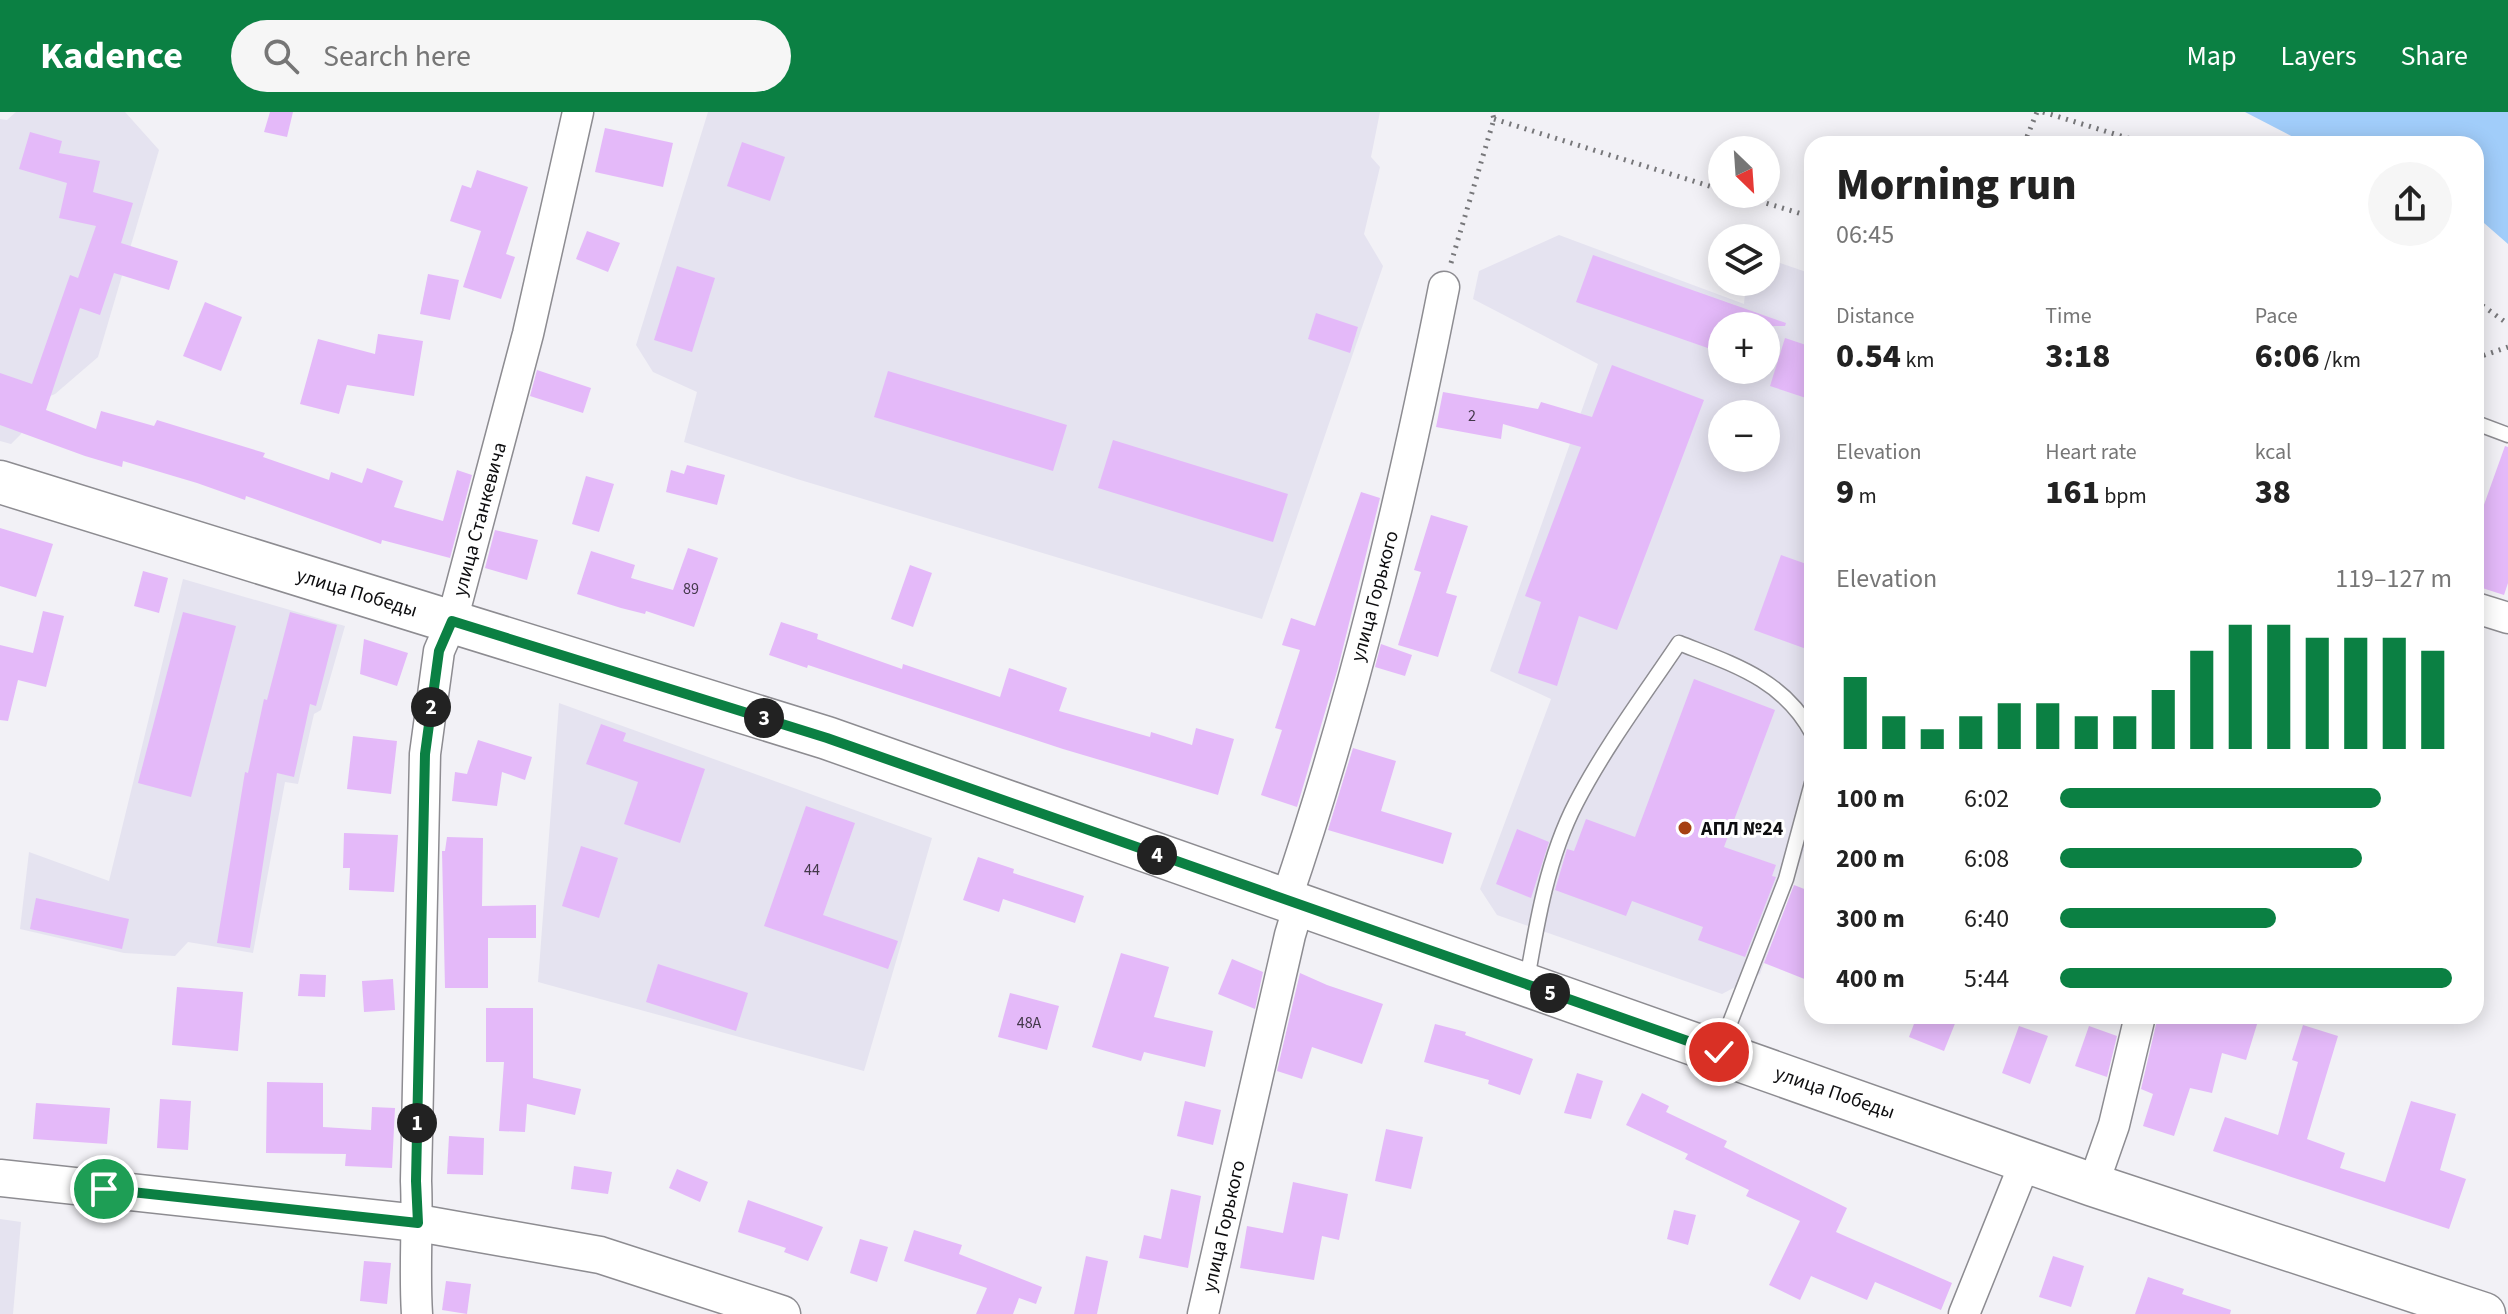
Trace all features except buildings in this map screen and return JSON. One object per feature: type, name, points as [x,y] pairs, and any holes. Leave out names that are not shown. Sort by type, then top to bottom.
[{"type":"main road","name":"улица Победы","points":[[0,482],[827,738],[2093,1185],[2484,1314]]},
{"type":"street","name":"улица Станкевича","points":[[417,1314],[414,1266],[418,1223],[416,1165],[425,754],[439,651],[452,621],[528,334],[578,112]]},
{"type":"street","name":"улица Горького","points":[[1203,1314],[1287,950],[1305,844],[1383,570],[1444,287]]},
{"type":"street","points":[[2484,610],[2508,618]]},
{"type":"street","points":[[2093,1185],[2114,1125],[2138,1024]]},
{"type":"street","points":[[1964,1314],[2026,1160]]},
{"type":"street","points":[[0,1178],[418,1223],[600,1255],[722,1305],[782,1314]]},
{"type":"lane","points":[[2484,426],[2508,435]]},
{"type":"lane","points":[[1526,984],[1553,864],[1575,805],[1679,643],[1755,674],[1801,711],[1804,717]]},
{"type":"lane","points":[[1719,1052],[1786,879],[1804,813]]},
{"type":"path","points":[[2028,136],[2040,112],[2120,136]]},
{"type":"path","points":[[1444,287],[1493,116],[1708,185]]},
{"type":"path","points":[[1780,207],[1804,215]]},
{"type":"path","points":[[2484,307],[2508,324]]},
{"type":"path","points":[[2484,355],[2508,347]]},
{"type":"shaded area","points":[[16,112],[125,112],[159,150],[98,357],[55,394],[36,402],[21,434],[11,444],[0,441],[0,119],[7,120]]},
{"type":"shaded area","points":[[708,112],[1380,112],[1371,157],[1380,167],[1364,234],[1383,266],[1262,619],[684,442],[697,392],[653,372],[636,345]]},
{"type":"shaded area","points":[[1559,235],[1708,291],[1708,296],[1723,296],[1744,304],[1745,296],[1780,296],[1780,263],[1804,271],[1804,850],[1760,974],[1722,994],[1497,915],[1480,889],[1551,699],[1490,671],[1598,364],[1473,299],[1479,271]]},
{"type":"shaded area","points":[[183,579],[345,626],[321,710],[314,714],[298,784],[285,782],[253,953],[188,942],[175,956],[124,953],[20,929],[29,852],[109,881]]},
{"type":"shaded area","points":[[559,703],[932,838],[864,1071],[538,982]]},
{"type":"shaded area","points":[[0,1219],[21,1222],[13,1314],[0,1314]]},
{"type":"water","points":[[2245,112],[2508,112],[2508,244],[2484,223],[2484,136],[2291,136]]},
{"type":"place","name":"АПЛ №24","points":[[1685,828]]},
{"type":"route","points":[[104,1189],[418,1223],[416,1181],[425,754],[439,651],[452,621],[827,738],[1719,1052]]}]
